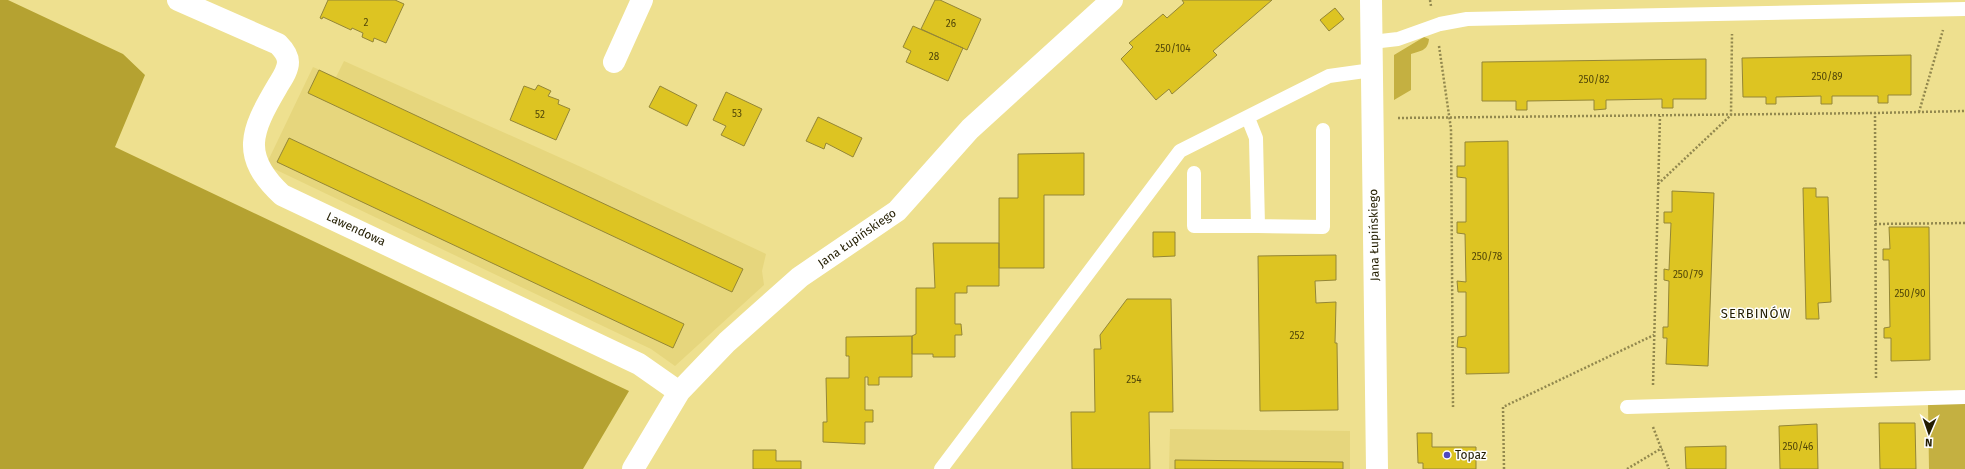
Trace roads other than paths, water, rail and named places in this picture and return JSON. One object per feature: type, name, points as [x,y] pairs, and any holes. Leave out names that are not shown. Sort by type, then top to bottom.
[{"type":"street","name":"Lawendowa","points":[[178,0],[278,44],[285,52],[288,62],[287,70],[261,114],[254,134],[254,153],[259,168],[268,182],[282,194],[639,364],[679,392]]},
{"type":"street","points":[[614,62],[642,0]]},
{"type":"street","name":"Jana Łupińskiego","points":[[633,469],[679,392],[727,342],[800,277],[896,211],[970,129],[1112,0]]},
{"type":"street","name":"Jana Łupińskiego","points":[[1372,0],[1378,469]]},
{"type":"lane","points":[[1372,42],[1398,39],[1436,26],[1467,19],[1965,9]]},
{"type":"lane","points":[[941,469],[1180,151],[1248,118],[1328,76],[1372,70]]},
{"type":"lane","points":[[1248,118],[1256,138],[1258,226]]},
{"type":"lane","points":[[1194,173],[1194,226],[1323,227],[1323,130]]},
{"type":"lane","points":[[1626,407],[1965,397]]},
{"type":"place","name":"Topaz","points":[[1447,455]]},
{"type":"district","name":"SERBINÓW","points":[[1756,313]]}]
